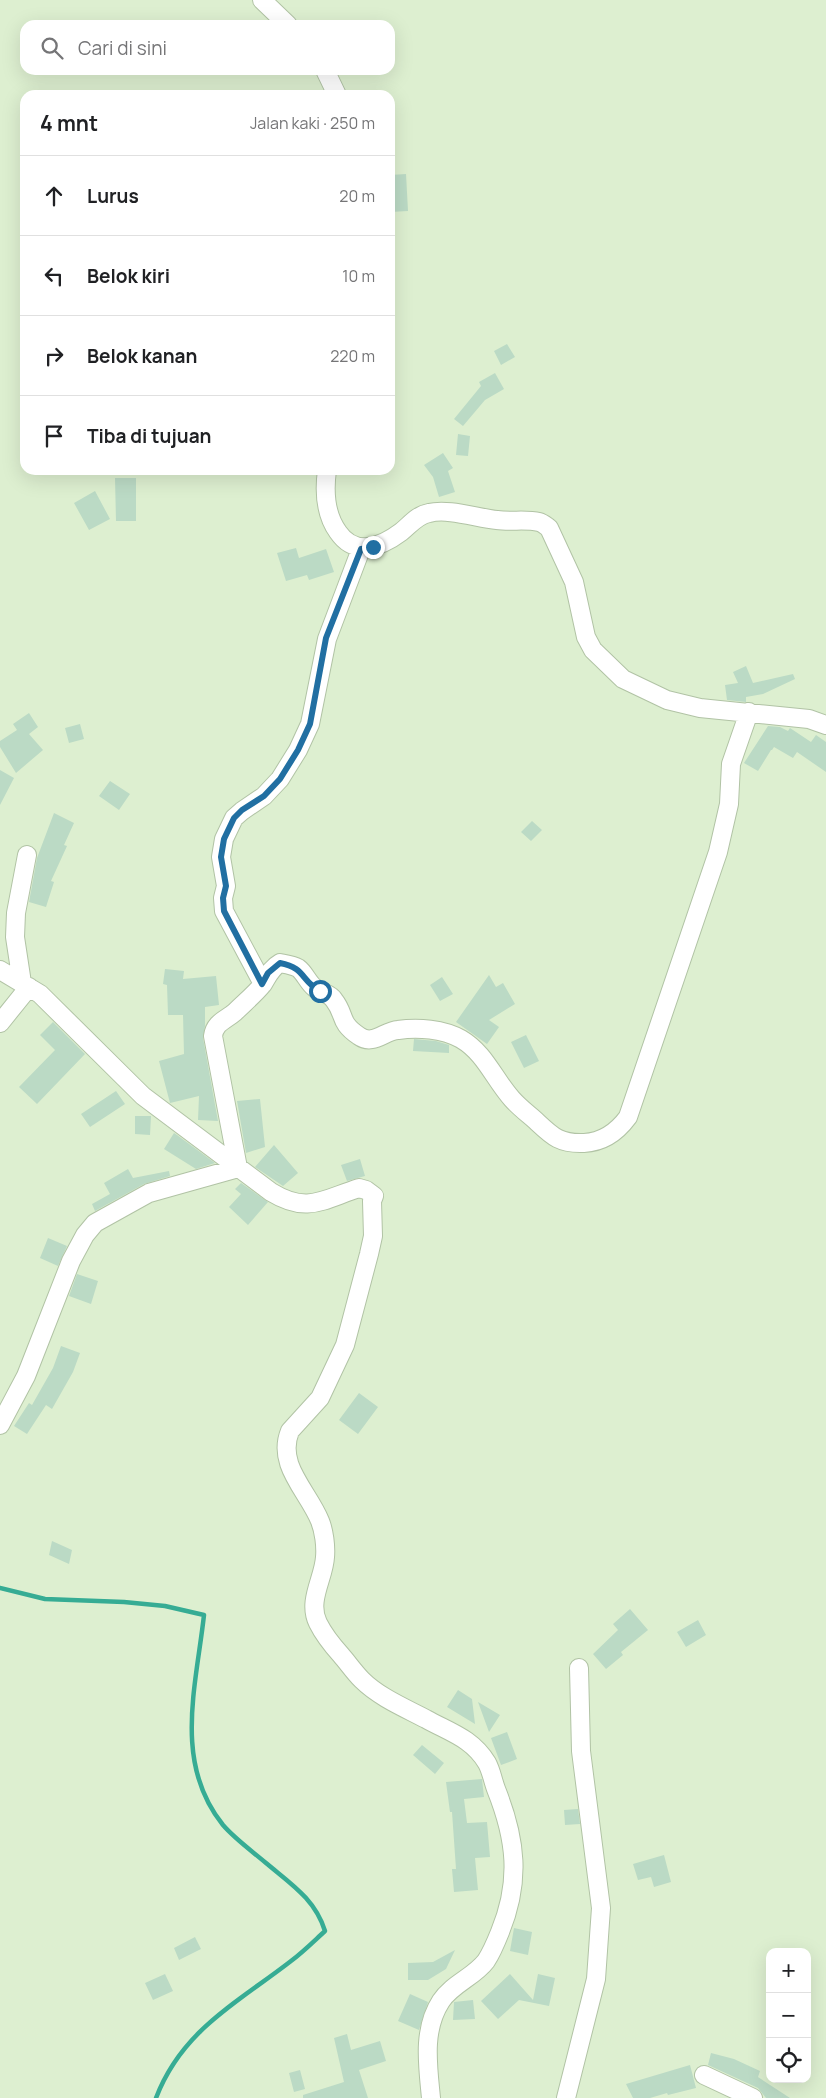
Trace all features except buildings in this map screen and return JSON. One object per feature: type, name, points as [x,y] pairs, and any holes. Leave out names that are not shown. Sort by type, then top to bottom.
[{"type":"street","points":[[262,0],[283,20]]},
{"type":"street","points":[[327,75],[334,90]]},
{"type":"street","points":[[327,475],[326,498],[333,525],[346,541],[361,549],[380,544],[400,533],[420,516],[436,512],[543,524],[549,528],[574,582],[586,637],[593,650],[604,663],[636,687],[667,700],[700,708],[809,719],[826,725]]},
{"type":"street","points":[[262,984],[224,911],[223,898],[226,886],[221,857],[224,839],[234,818],[242,810],[264,796],[280,779],[298,750],[310,724],[326,638],[361,549]]},
{"type":"street","points":[[238,1168],[213,1030],[218,1023],[233,1014],[262,984],[268,973],[280,963],[297,968],[315,988],[331,996],[338,1005],[343,1022],[365,1040],[371,1040],[397,1030],[444,1032],[472,1046],[512,1099],[548,1133],[561,1141],[589,1143],[604,1139],[619,1129],[628,1117],[718,852],[729,804],[731,764],[748,712]]},
{"type":"street","points":[[0,1023],[26,985],[15,937],[16,913],[26,855]]},
{"type":"street","points":[[0,970],[40,994],[143,1096],[238,1168],[285,1200],[304,1205],[359,1188],[366,1190],[374,1196],[371,1216],[372,1236],[362,1287],[345,1345],[320,1398],[290,1431],[287,1438],[286,1454],[288,1465],[311,1502],[321,1523],[326,1557],[314,1609],[317,1621],[324,1635],[361,1680],[429,1721],[460,1735],[476,1750],[487,1763],[507,1818],[513,1849],[514,1888],[506,1916],[486,1960],[441,2001],[434,2018],[427,2050],[431,2098]]},
{"type":"street","points":[[0,1425],[26,1376],[71,1260],[85,1235],[95,1223],[149,1193],[238,1168]]},
{"type":"street","points":[[566,2098],[596,1979],[601,1908],[581,1751],[579,1668]]},
{"type":"street","points":[[704,2075],[753,2098]]},
{"type":"waterway","points":[[0,1588],[45,1599],[124,1602],[165,1606],[204,1615],[193,1697],[193,1750],[198,1776],[208,1801],[223,1825],[309,1901],[321,1920],[325,1931],[295,1958],[231,2005],[196,2036],[180,2054],[167,2074],[156,2098]]},
{"type":"route","points":[[320,991],[310,984],[297,968],[280,963],[272,968],[262,984],[224,911],[223,898],[226,886],[221,857],[224,839],[229,825],[234,818],[242,810],[264,796],[280,779],[298,750],[310,724],[326,638],[361,549],[373,547]]}]
